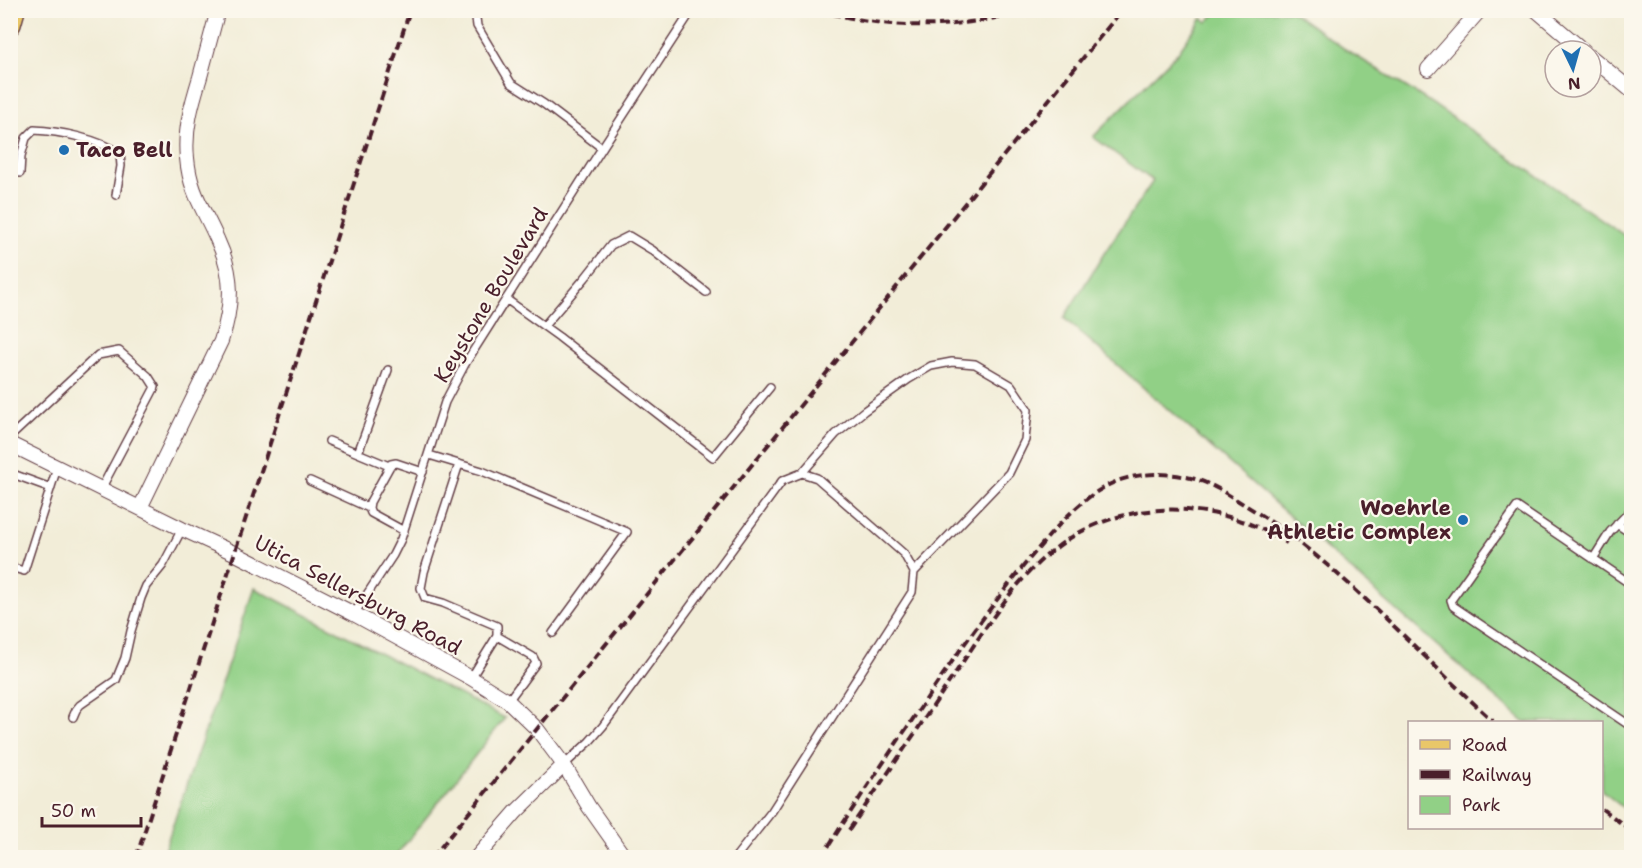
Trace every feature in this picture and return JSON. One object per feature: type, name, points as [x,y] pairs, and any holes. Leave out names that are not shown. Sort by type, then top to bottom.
[{"type":"main road","points":[[10,24],[14,10]]},
{"type":"street","points":[[140,508],[228,322],[231,287],[227,267],[218,239],[191,186],[186,157],[187,128],[218,10]]},
{"type":"street","points":[[1428,69],[1480,10]]},
{"type":"street","points":[[1536,10],[1570,39]]},
{"type":"street","points":[[1603,67],[1632,90]]},
{"type":"street","name":"Utica Sellersburg Road","points":[[10,444],[354,614],[471,678],[508,702],[537,729],[564,765],[589,807],[625,858]]},
{"type":"street","points":[[476,858],[516,813],[564,765]]},
{"type":"lane","points":[[475,10],[477,26],[511,83],[544,104],[602,148]]},
{"type":"lane","name":"Keystone Boulevard","points":[[354,614],[393,555],[404,531],[445,402],[465,364],[692,10]]},
{"type":"lane","points":[[20,172],[26,138],[34,130],[49,131],[110,147],[120,154],[121,166],[116,195]]},
{"type":"lane","points":[[544,326],[611,244],[629,236],[652,250],[706,292]]},
{"type":"lane","points":[[506,299],[713,457],[770,387]]},
{"type":"lane","points":[[10,437],[98,355],[119,351],[148,376],[155,387],[101,489]]},
{"type":"lane","points":[[564,765],[603,726],[782,481],[802,473],[836,434],[909,379],[931,366],[952,362],[975,364],[1011,385],[1028,410],[1025,440],[1009,473],[914,572]]},
{"type":"lane","points":[[358,453],[388,370]]},
{"type":"lane","points":[[329,441],[389,466]]},
{"type":"lane","points":[[429,455],[482,471],[627,532],[553,633]]},
{"type":"lane","points":[[404,531],[371,513],[370,502],[391,464],[396,463],[423,472]]},
{"type":"lane","points":[[459,464],[424,572],[421,588],[425,598],[443,603],[497,626],[497,636],[471,678]]},
{"type":"lane","points":[[10,567],[24,572],[57,468]]},
{"type":"lane","points":[[10,473],[51,488]]},
{"type":"lane","points":[[735,858],[772,811],[912,592],[914,572],[904,554],[817,478],[802,473]]},
{"type":"lane","points":[[310,481],[369,508]]},
{"type":"lane","points":[[1632,585],[1516,507],[1451,600],[1453,606],[1632,727]]},
{"type":"lane","points":[[1593,559],[1617,524],[1632,508]]},
{"type":"lane","points":[[1617,524],[1632,534]]},
{"type":"lane","points":[[73,717],[80,705],[116,680],[125,658],[130,631],[146,586],[163,565],[182,530]]},
{"type":"lane","points":[[497,636],[533,657],[536,663],[508,702]]},
{"type":"green space","name":"Woehrle Athletic Complex","points":[[1218,11],[1291,11],[1345,49],[1425,99],[1631,240],[1631,814],[1603,792],[1603,721],[1523,721],[1064,318],[1153,181],[1093,137],[1178,52],[1202,18],[1207,22]]},
{"type":"green space","points":[[254,588],[505,718],[395,857],[162,857]]},
{"type":"railway","points":[[136,858],[410,10]]},
{"type":"railway","points":[[818,10],[899,25],[949,24],[1002,17],[1030,10]]},
{"type":"railway","points":[[432,858],[1122,10]]},
{"type":"railway","points":[[821,858],[947,668],[1031,557],[1069,515],[1090,496],[1115,482],[1134,476],[1165,474],[1202,481],[1227,494],[1279,528],[1343,579],[1493,721]]},
{"type":"railway","points":[[849,830],[1004,602],[1033,568],[1067,540],[1092,526],[1120,516],[1148,511],[1177,510],[1206,512],[1235,519],[1262,529],[1287,543]]},
{"type":"railway","points":[[1603,810],[1632,831]]},
{"type":"place","name":"Taco Bell","points":[[64,150]]},
{"type":"place","name":"Woehrle Athletic Complex","points":[[1463,520]]}]
